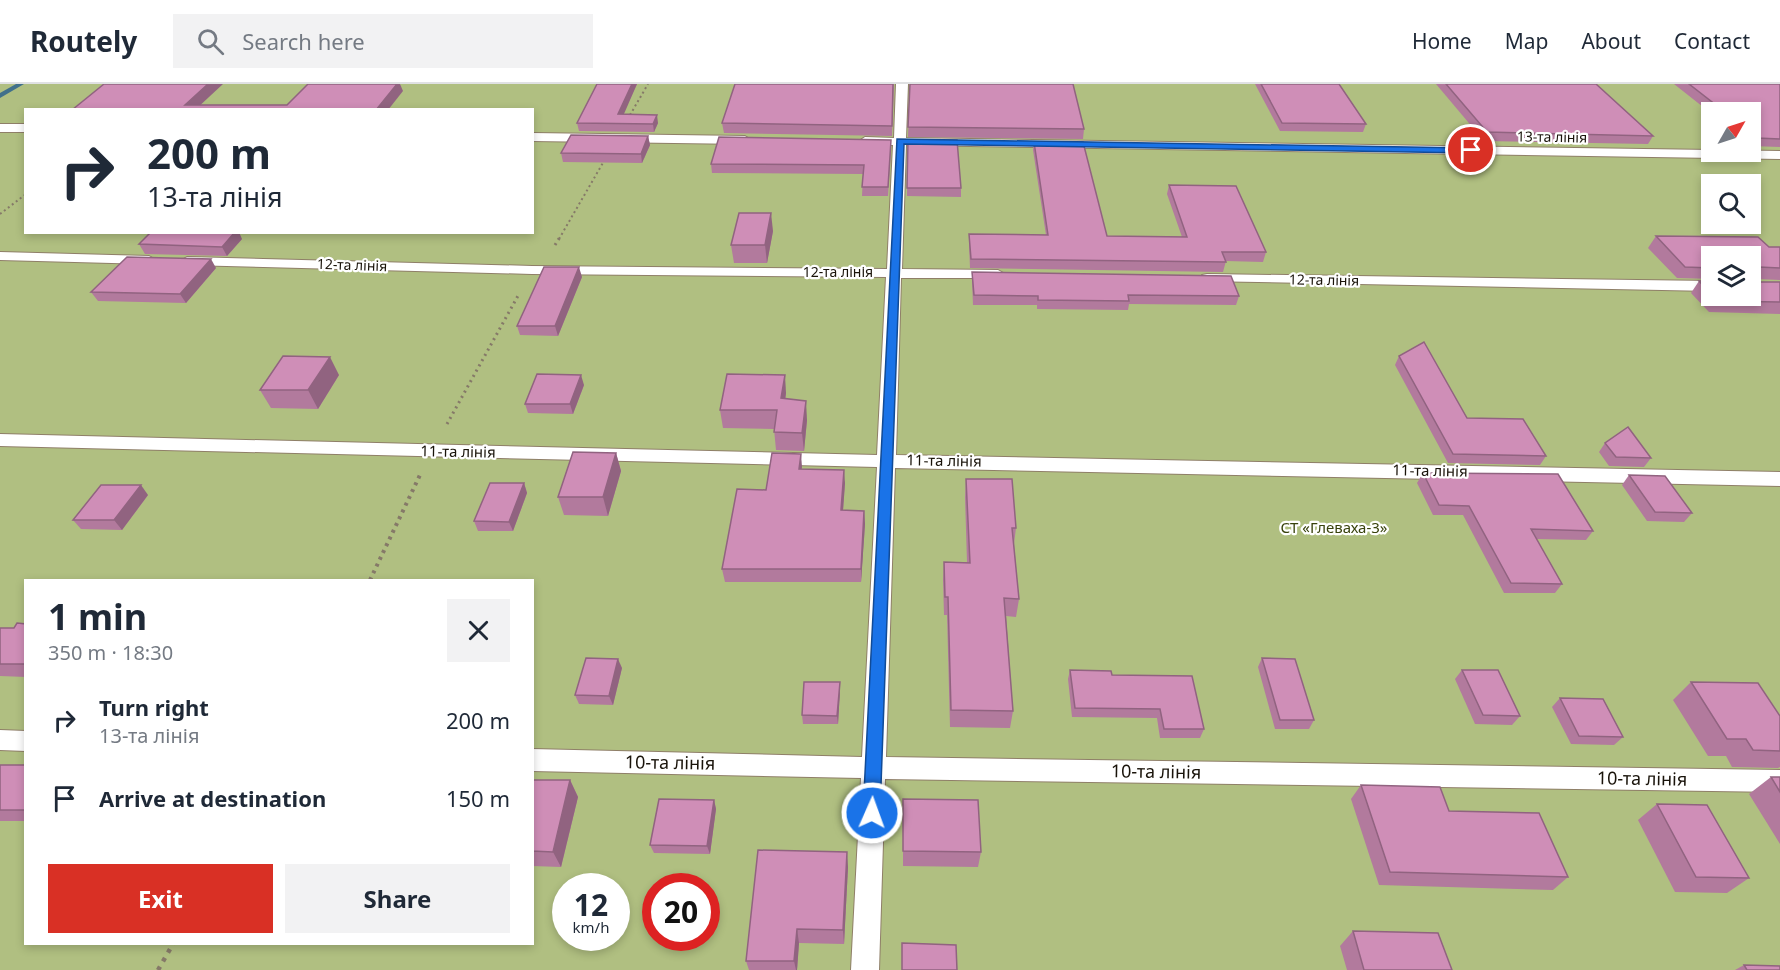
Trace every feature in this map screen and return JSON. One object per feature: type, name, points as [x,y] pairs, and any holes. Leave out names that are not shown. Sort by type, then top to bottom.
[{"type":"lane","points":[[865,970],[902,84]]},
{"type":"lane","points":[[0,128],[24,128]]},
{"type":"lane","points":[[534,137],[759,140]]},
{"type":"lane","name":"13-та лінія","points":[[853,141],[1780,155]]},
{"type":"lane","name":"12-та лінія","points":[[0,256],[532,270],[1013,275]]},
{"type":"lane","name":"12-та лінія","points":[[1190,278],[1701,286]]},
{"type":"lane","name":"11-та лінія","points":[[0,440],[432,452],[1780,478]]},
{"type":"lane","points":[[0,740],[24,741]]},
{"type":"lane","name":"10-та лінія","points":[[534,760],[874,768],[1780,780]]},
{"type":"path","points":[[370,579],[432,452],[532,270],[549,256],[648,84]]},
{"type":"path","points":[[0,214],[24,196]]},
{"type":"path","points":[[158,970],[172,945]]},
{"type":"green space","name":"СТ «Глеваха-3»","points":[[0,84],[1780,84],[1780,970],[0,970]]},
{"type":"building","points":[[104,84],[208,84],[185,105],[287,105],[308,84],[397,84],[378,108],[74,108]]},
{"type":"building","points":[[597,84],[632,84],[618,114],[657,115],[653,124],[577,123]]},
{"type":"building","points":[[735,84],[893,84],[892,126],[722,123]]},
{"type":"building","points":[[910,84],[1073,84],[1084,129],[908,127]]},
{"type":"building","points":[[1261,84],[1339,84],[1366,124],[1282,123]]},
{"type":"building","points":[[1446,84],[1596,84],[1653,136],[1487,132]]},
{"type":"building","points":[[1689,84],[1780,84],[1780,139],[1761,138],[1761,102],[1712,102]]},
{"type":"building","points":[[571,135],[648,136],[641,154],[561,153]]},
{"type":"building","points":[[719,137],[891,140],[888,187],[862,187],[864,165],[711,164]]},
{"type":"building","points":[[908,140],[957,140],[961,188],[907,188]]},
{"type":"building","points":[[1034,142],[1083,142],[1107,236],[1187,237],[1169,185],[1236,186],[1266,252],[1222,252],[1226,262],[971,259],[969,234],[1048,235]]},
{"type":"building","points":[[739,213],[771,213],[765,245],[731,245]]},
{"type":"building","points":[[149,234],[233,234],[222,247],[139,244]]},
{"type":"building","points":[[1656,236],[1758,237],[1769,247],[1780,247],[1780,268],[1761,267],[1761,246],[1701,246],[1701,268],[1685,267]]},
{"type":"building","points":[[127,257],[211,259],[180,294],[91,292]]},
{"type":"building","points":[[544,267],[579,267],[555,326],[517,326]]},
{"type":"building","points":[[972,272],[1231,276],[1239,296],[1128,295],[1129,301],[1038,300],[1038,296],[974,295]]},
{"type":"building","points":[[1761,282],[1780,282],[1780,302],[1761,302]]},
{"type":"building","points":[[1424,342],[1467,418],[1523,419],[1546,456],[1453,454],[1399,356]]},
{"type":"building","points":[[283,356],[330,357],[308,390],[260,390]]},
{"type":"building","points":[[537,374],[581,375],[570,404],[525,404]]},
{"type":"building","points":[[727,374],[785,375],[781,398],[806,401],[802,433],[774,432],[777,410],[720,410]]},
{"type":"building","points":[[1628,427],[1651,458],[1616,457],[1605,443]]},
{"type":"building","points":[[573,452],[616,453],[603,497],[558,497]]},
{"type":"building","points":[[772,453],[801,454],[799,469],[844,470],[841,510],[864,511],[861,569],[722,569],[737,489],[766,490]]},
{"type":"building","points":[[1423,473],[1558,474],[1593,531],[1531,529],[1562,584],[1511,583],[1469,506],[1439,505]]},
{"type":"building","points":[[1629,475],[1665,476],[1692,513],[1655,512]]},
{"type":"building","points":[[966,479],[1012,479],[1016,528],[1012,528],[1019,599],[1004,598],[1013,711],[951,710],[948,597],[945,597],[944,562],[970,563]]},
{"type":"building","points":[[490,483],[524,483],[509,522],[474,521]]},
{"type":"building","points":[[101,485],[141,485],[114,520],[73,520]]},
{"type":"building","points":[[17,623],[24,624],[24,664],[0,664],[0,628],[14,628]]},
{"type":"building","points":[[586,658],[618,659],[609,696],[575,695]]},
{"type":"building","points":[[1262,658],[1295,659],[1314,720],[1280,720]]},
{"type":"building","points":[[1070,670],[1111,671],[1112,675],[1192,676],[1204,729],[1164,729],[1160,709],[1075,708]]},
{"type":"building","points":[[1462,670],[1498,670],[1520,716],[1483,715]]},
{"type":"building","points":[[804,682],[840,682],[837,716],[802,715]]},
{"type":"building","points":[[1691,682],[1758,683],[1780,716],[1780,751],[1753,750],[1746,739],[1727,739]]},
{"type":"building","points":[[1560,698],[1603,699],[1623,737],[1579,736]]},
{"type":"building","points":[[0,765],[24,765],[24,810],[0,810]]},
{"type":"building","points":[[1771,777],[1780,777],[1780,792]]},
{"type":"building","points":[[534,780],[570,780],[553,852],[534,851]]},
{"type":"building","points":[[1361,785],[1440,787],[1449,811],[1539,813],[1568,877],[1390,872]]},
{"type":"building","points":[[659,799],[714,800],[707,846],[650,845]]},
{"type":"building","points":[[903,799],[978,800],[981,852],[903,851]]},
{"type":"building","points":[[1657,804],[1707,805],[1749,878],[1696,877]]},
{"type":"building","points":[[758,850],[847,852],[843,930],[797,929],[794,961],[746,961]]},
{"type":"building","points":[[1353,931],[1438,933],[1452,970],[1364,970]]},
{"type":"building","points":[[902,943],[956,945],[957,970],[902,970]]},
{"type":"building","points":[[1744,965],[1780,966],[1780,970],[1747,970]]},
{"type":"waterway","points":[[0,96],[21,84]]},
{"type":"route","points":[[872,813],[900,141],[1471,150]]}]
